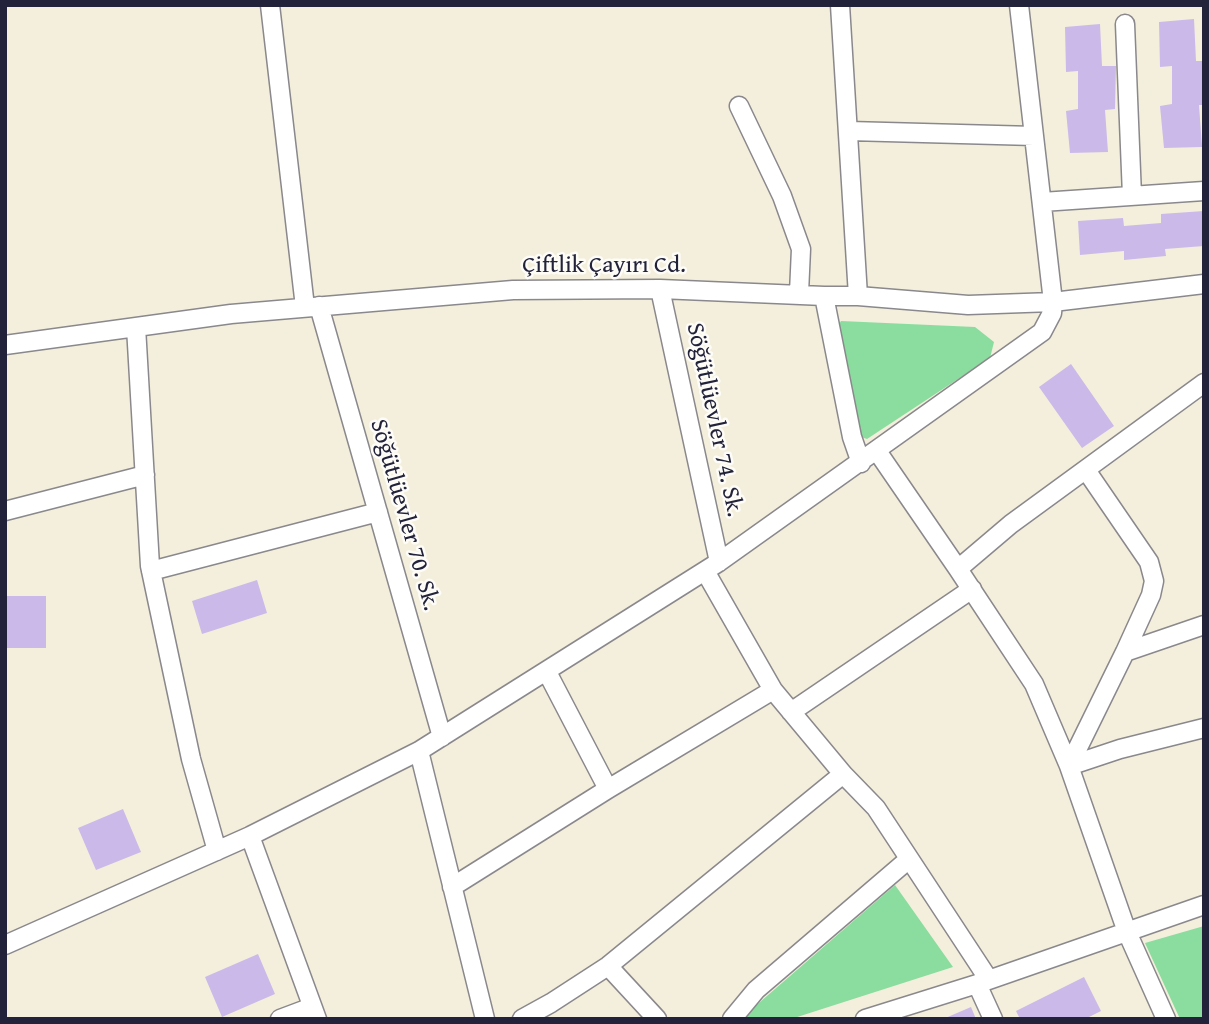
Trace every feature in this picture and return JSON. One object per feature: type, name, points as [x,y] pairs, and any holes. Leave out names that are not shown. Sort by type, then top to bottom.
[{"type":"street","name":"Söğütlüevler 70. Sk.","points":[[270,5],[312,307],[378,512],[442,737]]},
{"type":"street","points":[[840,5],[858,296]]},
{"type":"street","points":[[5,945],[217,852],[419,751],[712,566],[861,463],[1042,332],[1052,313],[1053,302],[1020,6],[1029,5]]},
{"type":"street","points":[[1125,24],[1132,196]]},
{"type":"street","points":[[739,106],[782,196],[801,249],[799,293]]},
{"type":"street","points":[[849,131],[1034,136]]},
{"type":"street","points":[[1042,202],[1204,191]]},
{"type":"street","name":"Çiftlik Çayırı Cd.","points":[[5,345],[231,314],[513,290],[660,289],[799,293],[968,305],[1053,302],[1204,284]]},
{"type":"street","name":"Söğütlüevler 74. Sk.","points":[[660,289],[712,566],[773,690],[843,774],[876,808],[983,982],[993,1019]]},
{"type":"street","points":[[824,296],[852,437],[861,463]]},
{"type":"street","points":[[136,327],[151,570],[191,760],[217,852]]},
{"type":"street","points":[[958,569],[1011,524],[1204,383]]},
{"type":"street","points":[[877,451],[1034,684],[1069,766],[1127,932],[1166,1019]]},
{"type":"street","points":[[1069,766],[1151,595],[1153,575],[1149,562],[1086,470]]},
{"type":"street","points":[[5,511],[145,475]]},
{"type":"street","points":[[151,570],[378,512]]},
{"type":"street","points":[[791,712],[972,589]]},
{"type":"street","points":[[1125,652],[1204,625]]},
{"type":"street","points":[[547,672],[608,789]]},
{"type":"street","points":[[452,887],[773,690]]},
{"type":"street","points":[[1069,766],[1120,749],[1204,728]]},
{"type":"street","points":[[419,751],[485,1019]]},
{"type":"street","points":[[522,1019],[608,966],[843,774]]},
{"type":"street","points":[[250,836],[314,1013],[280,1019]]},
{"type":"street","points":[[732,1019],[756,990],[909,859]]},
{"type":"street","points":[[865,1019],[983,982],[1204,905]]},
{"type":"street","points":[[608,966],[657,1019]]},
{"type":"green space","points":[[841,321],[975,327],[994,342],[990,358],[867,439],[856,435],[834,332]]},
{"type":"green space","points":[[895,885],[953,967],[791,1019],[750,1019],[745,1015]]},
{"type":"green space","points":[[1204,926],[1204,1019],[1180,1019],[1145,943]]},
{"type":"building","points":[[1194,19],[1196,61],[1204,61],[1204,105],[1199,105],[1202,147],[1164,148],[1160,106],[1172,104],[1172,66],[1160,67],[1159,22]]},
{"type":"building","points":[[1100,24],[1102,66],[1116,66],[1115,109],[1105,110],[1108,152],[1070,153],[1066,111],[1078,109],[1078,71],[1066,72],[1065,27]]},
{"type":"building","points":[[1204,211],[1204,246],[1165,249],[1166,256],[1124,260],[1124,251],[1080,255],[1078,221],[1123,218],[1124,226],[1161,223],[1161,214]]},
{"type":"building","points":[[1071,364],[1114,426],[1082,448],[1039,387]]},
{"type":"building","points":[[257,580],[267,613],[202,634],[192,601]]},
{"type":"building","points":[[6,596],[46,596],[46,648],[6,648]]},
{"type":"building","points":[[123,809],[141,852],[96,870],[78,828]]},
{"type":"building","points":[[258,954],[275,994],[222,1017],[205,977]]},
{"type":"building","points":[[1084,977],[1101,1011],[1085,1019],[1020,1019],[1016,1011]]},
{"type":"building","points":[[971,1007],[976,1019],[943,1019]]}]
